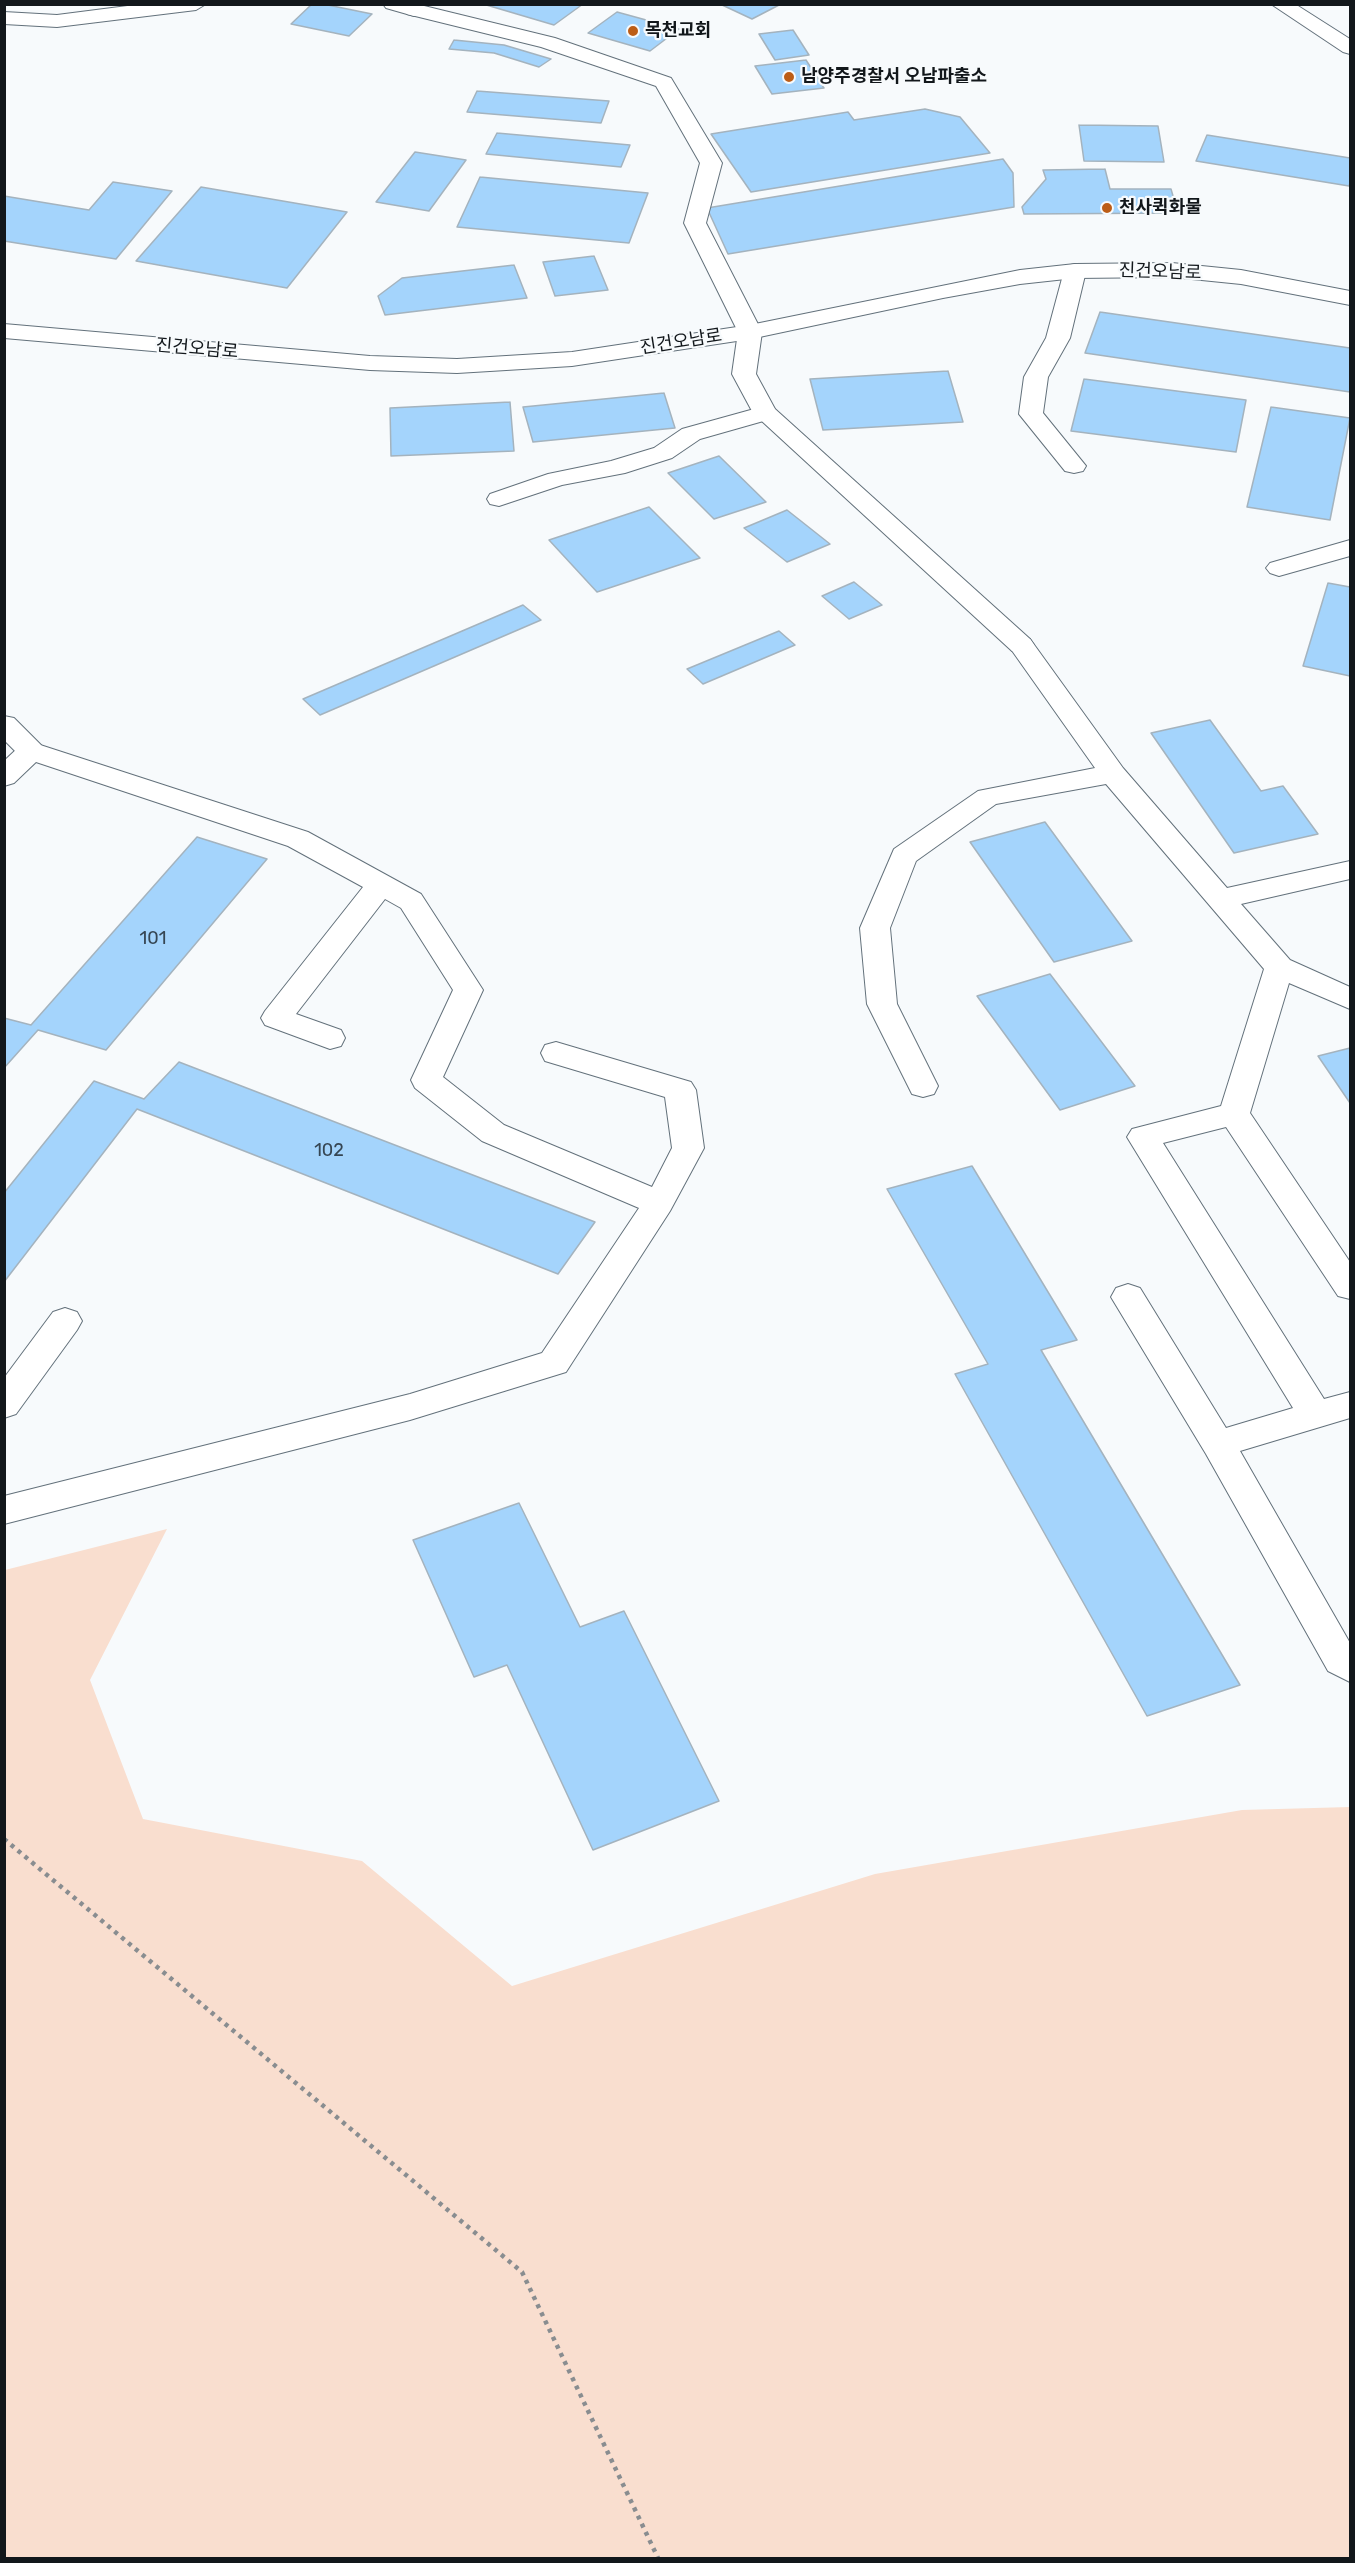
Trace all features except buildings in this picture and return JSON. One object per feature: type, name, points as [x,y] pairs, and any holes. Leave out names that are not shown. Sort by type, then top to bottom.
[{"type":"street","points":[[4,18],[57,21],[196,4]]},
{"type":"street","points":[[393,4],[548,42],[664,82],[711,163],[695,224],[750,332],[744,374],[765,413],[1021,645],[1113,774],[1279,967],[1350,999]]},
{"type":"street","points":[[1281,4],[1350,48]]},
{"type":"street","name":"진건오남로","points":[[4,331],[370,363],[457,366],[572,359],[750,332],[954,289],[1020,277],[1076,271],[1172,270],[1241,277],[1350,298]]},
{"type":"street","points":[[1074,466],[1030,414],[1036,377],[1058,338],[1076,271]]},
{"type":"street","points":[[499,499],[557,479],[616,468],[663,453],[691,434],[765,413]]},
{"type":"street","points":[[1279,568],[1350,548]]},
{"type":"street","points":[[4,724],[31,751],[298,839],[411,901],[468,990],[426,1080],[493,1133],[659,1203]]},
{"type":"street","points":[[4,777],[31,751]]},
{"type":"street","points":[[923,1086],[882,1004],[875,928],[904,856],[988,797],[1113,774]]},
{"type":"street","points":[[1220,899],[1350,870]]},
{"type":"street","points":[[330,1038],[276,1018],[381,884]]},
{"type":"street","points":[[1234,1114],[1279,967]]},
{"type":"street","points":[[4,1510],[410,1407],[554,1363],[659,1203],[688,1148],[680,1090],[556,1053]]},
{"type":"street","points":[[1234,1114],[1350,1287]]},
{"type":"street","points":[[1234,1114],[1143,1137],[1316,1416]]},
{"type":"street","points":[[1128,1297],[1218,1444],[1341,1660],[1350,1666]]},
{"type":"street","points":[[4,1405],[65,1321]]},
{"type":"street","points":[[1218,1444],[1350,1405]]},
{"type":"path","points":[[4,1839],[522,2272],[658,2559]]},
{"type":"shaded area","points":[[167,1529],[90,1680],[143,1819],[362,1861],[512,1986],[875,1874],[1242,1810],[1350,1807],[1350,2558],[5,2558],[5,1570]]},
{"type":"place","name":"목천교회","points":[[633,31]]},
{"type":"place","name":"남양주경찰서 오남파출소","points":[[789,77]]},
{"type":"place","name":"천사퀵화물","points":[[1107,208]]}]
